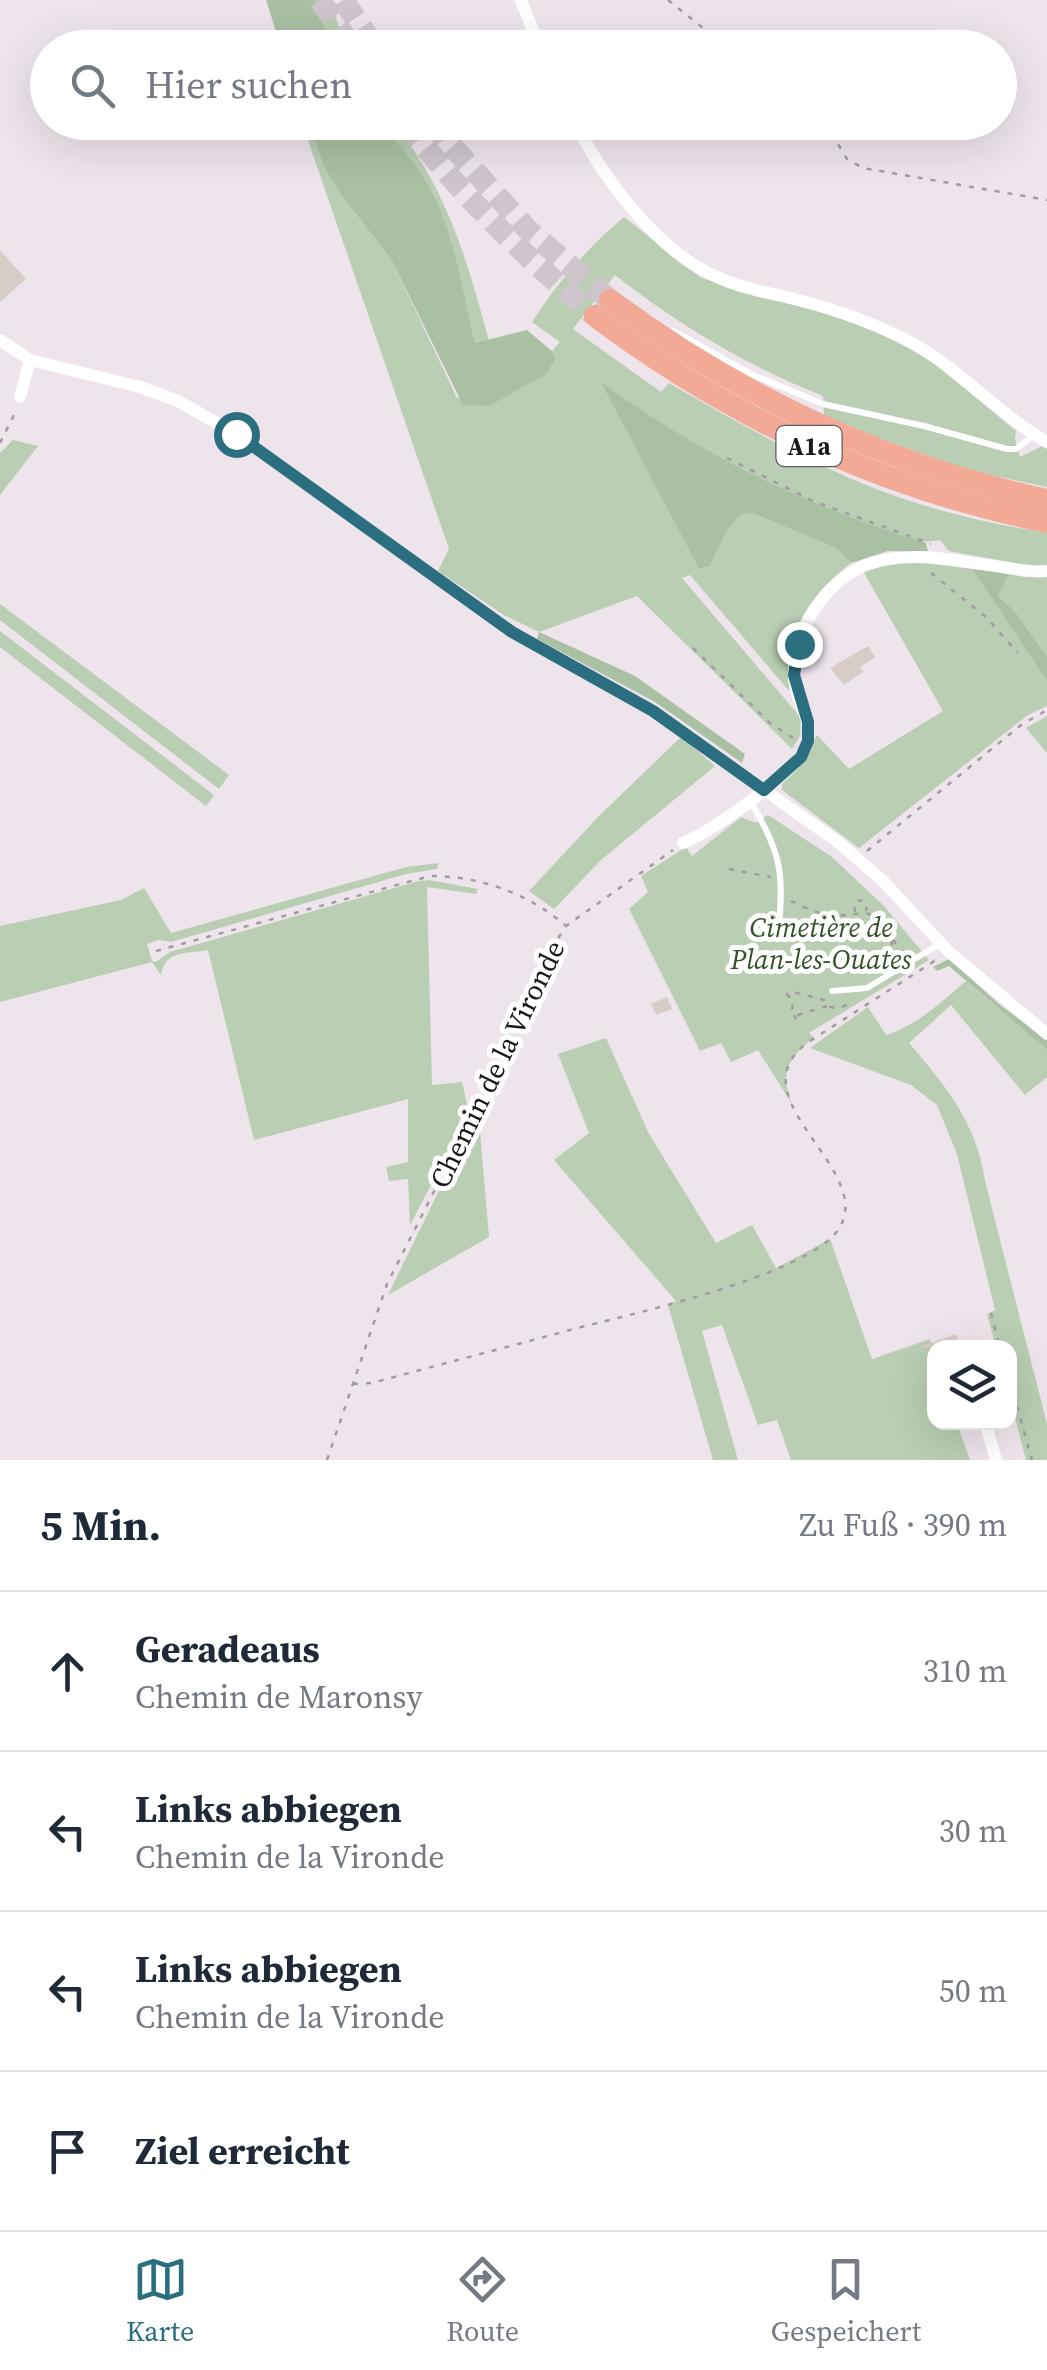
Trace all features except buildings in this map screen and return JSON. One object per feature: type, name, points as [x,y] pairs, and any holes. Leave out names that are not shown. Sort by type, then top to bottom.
[{"type":"highway","name":"A1a","points":[[603,308],[822,428],[941,473],[1047,500]]},
{"type":"highway","name":"A1a","points":[[603,308],[697,387],[796,440],[902,483],[1047,522]]},
{"type":"street","points":[[522,0],[533,30]]},
{"type":"street","points":[[584,140],[622,198],[695,265],[730,282],[852,316],[902,339],[956,373],[1041,438]]},
{"type":"street","points":[[0,340],[30,360],[140,387],[214,420],[512,632],[653,711],[859,859],[946,948],[1047,1034]]},
{"type":"street","points":[[20,397],[30,360]]},
{"type":"street","points":[[684,843],[699,837],[751,800],[801,757],[808,741],[808,722],[794,675],[799,644],[814,610],[833,587],[864,566],[889,558],[914,557],[1047,571]]},
{"type":"street","points":[[986,1430],[996,1460]]},
{"type":"lane","points":[[603,308],[822,404],[1007,449],[1041,438]]},
{"type":"lane","points":[[751,800],[778,853],[782,882],[779,927]]},
{"type":"lane","points":[[832,991],[848,992],[885,980],[946,948]]},
{"type":"path","points":[[668,0],[706,30]]},
{"type":"path","points":[[836,140],[847,158],[863,168],[1047,200]]},
{"type":"path","points":[[0,444],[20,397]]},
{"type":"path","points":[[726,458],[814,501],[928,542]]},
{"type":"path","points":[[914,557],[986,617],[1018,653]]},
{"type":"path","points":[[693,648],[770,723],[792,737]]},
{"type":"path","points":[[859,859],[1021,725],[1047,710]]},
{"type":"path","name":"Chemin de la Vironde","points":[[327,1460],[386,1284],[566,926],[684,843]]},
{"type":"path","points":[[729,869],[755,872],[782,882]]},
{"type":"path","points":[[156,951],[430,876],[522,894],[566,926]]},
{"type":"path","points":[[781,895],[825,914],[866,912],[877,918],[903,952],[916,961]]},
{"type":"path","points":[[855,912],[854,904],[860,900],[867,904],[866,912]]},
{"type":"path","points":[[885,980],[893,952],[892,938]]},
{"type":"path","points":[[352,1384],[372,1383],[716,1291],[776,1268],[825,1243],[843,1222],[844,1197],[792,1104],[785,1074],[788,1062],[798,1049],[946,948]]},
{"type":"path","points":[[800,1026],[794,1021],[789,992],[824,1000],[826,1006]]},
{"type":"path","points":[[794,1013],[804,1015],[826,1006],[845,1005],[850,1000],[848,992]]},
{"type":"path","points":[[818,999],[820,1008]]},
{"type":"path","points":[[991,1313],[998,1340]]},
{"type":"path","points":[[1017,1406],[1032,1460]]},
{"type":"green space","points":[[266,0],[314,0],[326,30],[276,30]]},
{"type":"green space","points":[[314,0],[330,0],[340,30],[326,30]]},
{"type":"green space","points":[[308,140],[314,140],[324,167],[341,195],[391,259],[457,398],[555,360],[552,351],[560,342],[532,322],[574,266],[624,217],[700,277],[740,291],[803,305],[882,333],[930,360],[1016,431],[1020,457],[1042,446],[1047,449],[1047,487],[967,470],[824,418],[823,396],[715,343],[615,275],[573,329],[661,392],[669,383],[784,447],[904,499],[1047,533],[1047,565],[1035,567],[949,551],[940,540],[903,537],[807,503],[736,468],[603,384],[699,569],[710,566],[727,531],[740,515],[752,513],[836,548],[851,563],[823,589],[802,619],[790,654],[790,692],[690,575],[682,578],[801,718],[800,736],[792,749],[637,596],[539,632],[504,615],[438,571],[449,549]]},
{"type":"green space","points":[[314,140],[393,140],[419,170],[440,210],[475,343],[527,330],[552,351],[555,359],[546,374],[489,406],[463,405],[391,259],[324,167]]},
{"type":"green space","points":[[393,140],[406,140],[441,199],[463,254],[489,341],[475,344],[450,238],[406,154]]},
{"type":"green space","points":[[601,382],[717,456],[839,513],[926,543],[928,552],[888,551],[851,563],[836,548],[752,513],[740,515],[727,531],[710,566],[699,569]]},
{"type":"green space","points":[[13,440],[38,446],[0,495],[0,453]]},
{"type":"green space","points":[[910,561],[972,569],[1047,681],[1047,706],[1028,715],[859,848],[782,790],[782,781],[804,759],[817,735],[849,769],[943,711],[863,571],[881,564]]},
{"type":"green space","points":[[972,569],[1009,573],[998,596],[1015,611],[1047,657],[1047,681]]},
{"type":"green space","points":[[1009,573],[1024,577],[1047,575],[1047,657],[1015,611],[998,596]]},
{"type":"green space","points":[[0,604],[229,775],[219,789],[0,620]]},
{"type":"green space","points":[[0,631],[214,795],[206,806],[0,647]]},
{"type":"green space","points":[[539,632],[635,676],[745,754],[742,763],[655,702],[537,639]]},
{"type":"green space","points":[[1047,716],[1047,753],[1026,728]]},
{"type":"green space","points":[[681,737],[715,766],[601,860],[554,909],[529,891],[600,815]]},
{"type":"green space","name":"Cimetière de Plan-les-Ouates","points":[[768,815],[832,857],[884,906],[929,960],[809,1033],[814,1038],[788,1066],[786,1083],[792,1104],[758,1050],[731,1062],[721,1043],[700,1051],[629,909],[648,892],[641,876],[686,847],[692,856],[741,817],[756,823]]},
{"type":"green space","points":[[439,863],[437,869],[406,874],[171,942],[158,940],[147,944],[152,961],[156,962],[170,952],[419,881],[478,889],[476,894],[427,887],[432,1085],[462,1082],[469,1113],[410,1225],[408,1179],[389,1181],[386,1167],[408,1162],[408,1099],[254,1140],[208,950],[172,957],[161,975],[152,962],[0,1002],[0,926],[121,900],[144,888],[171,933],[406,867]]},
{"type":"green space","points":[[949,959],[1047,1040],[1047,1050],[949,966],[937,971],[933,967]]},
{"type":"green space","points":[[966,981],[1047,1050],[1047,1077],[1025,1095],[951,1005],[909,1043],[958,1107],[975,1141],[1047,1424],[1047,1460],[1026,1460],[1017,1425],[1017,1340],[994,1340],[987,1314],[995,1310],[957,1154],[937,1105],[911,1085],[810,1048],[868,1007],[886,1035],[929,1012]]},
{"type":"green space","points":[[606,1038],[649,1134],[716,1243],[752,1225],[776,1268],[830,1239],[872,1359],[927,1340],[927,1430],[959,1430],[970,1460],[791,1460],[777,1420],[758,1425],[722,1325],[702,1331],[738,1460],[713,1460],[668,1305],[676,1301],[554,1160],[589,1133],[558,1054]]},
{"type":"green space","points":[[469,1129],[480,1132],[489,1237],[388,1295]]},
{"type":"tunnel","points":[[320,0],[341,30]]},
{"type":"tunnel","points":[[343,0],[364,30]]},
{"type":"tunnel","points":[[421,140],[495,225],[595,316]]},
{"type":"tunnel","points":[[446,140],[528,230],[610,300]]},
{"type":"route","points":[[236,434],[512,632],[626,694],[764,790],[801,757],[808,741],[808,722],[795,686],[799,644]]}]
